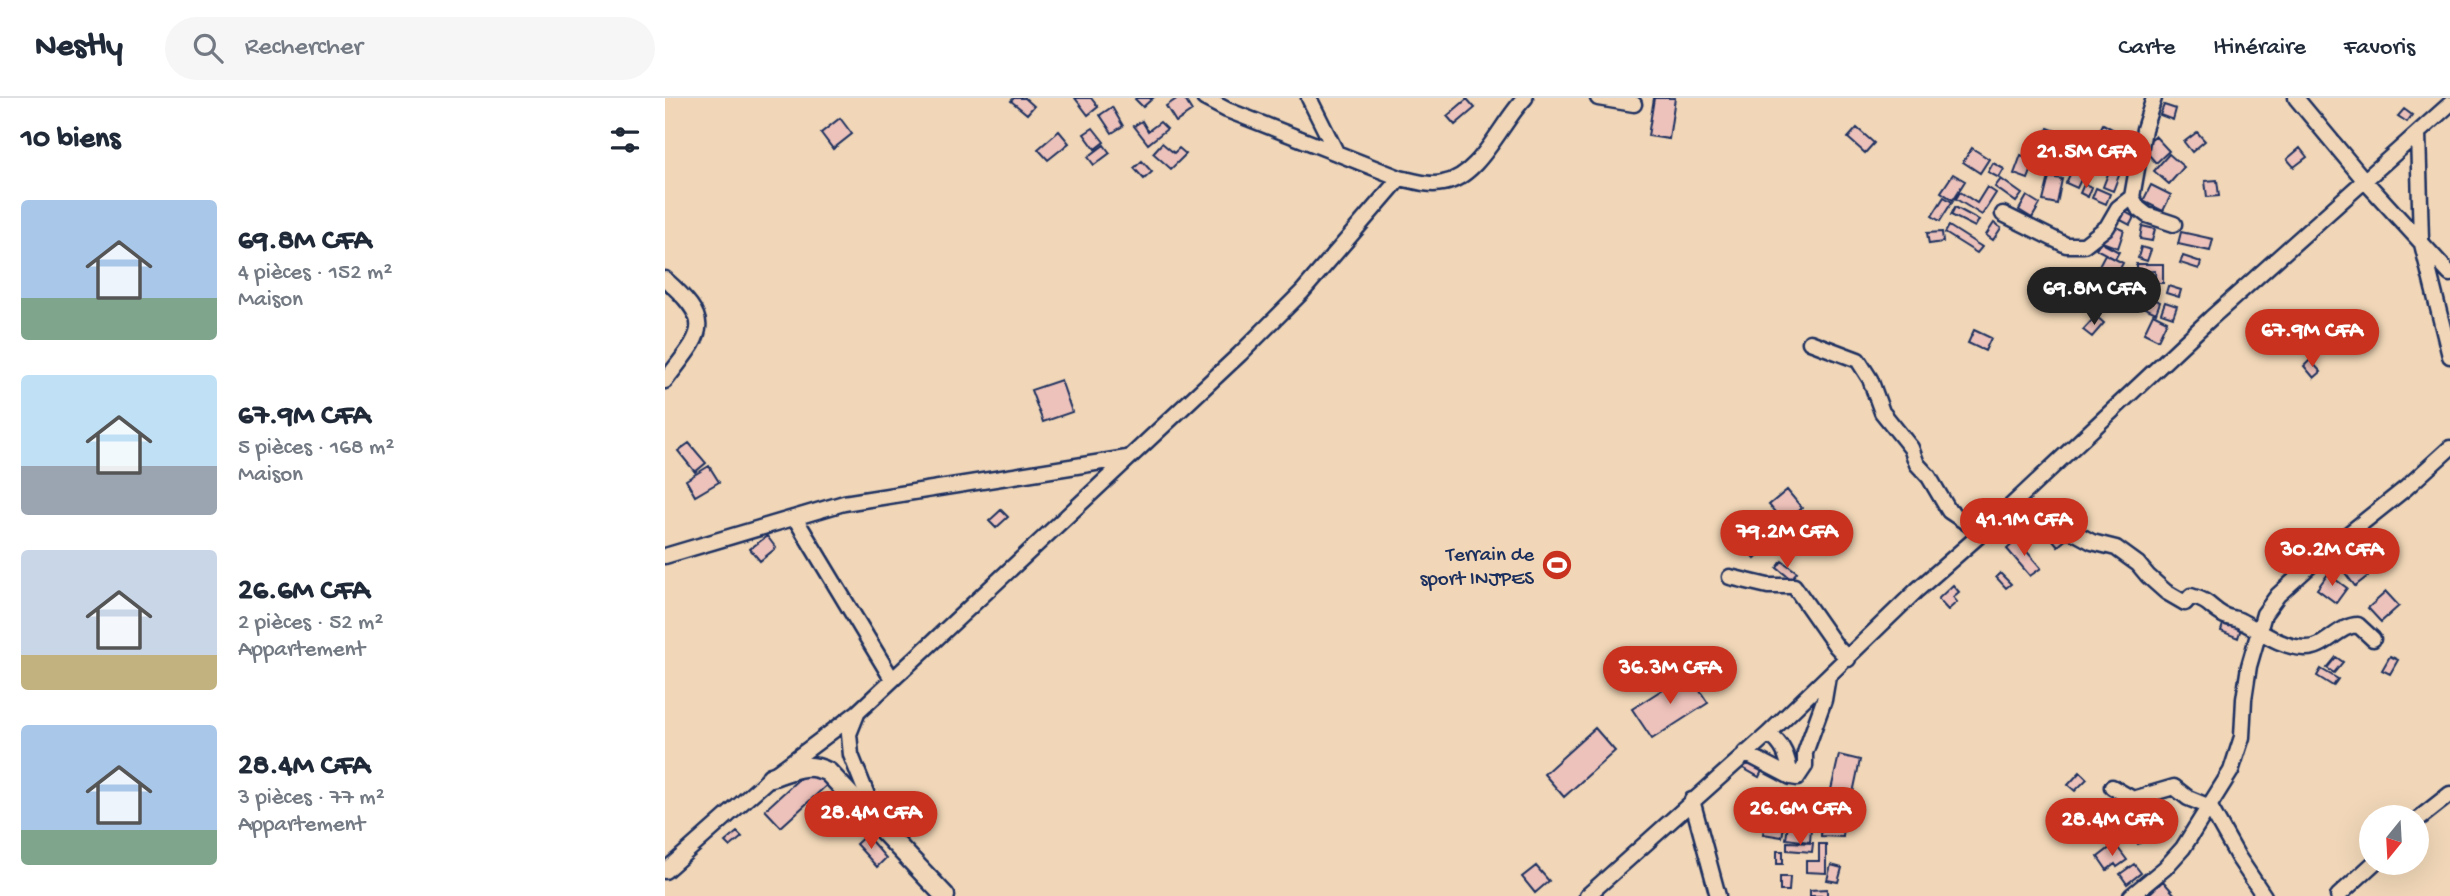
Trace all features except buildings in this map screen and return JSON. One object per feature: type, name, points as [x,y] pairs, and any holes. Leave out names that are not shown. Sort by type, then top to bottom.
[{"type":"street","points":[[1204,98],[1227,110],[1400,178],[1424,183],[1443,183],[1455,179],[1475,164],[1525,98]]},
{"type":"street","points":[[1310,98],[1336,152]]},
{"type":"street","points":[[1598,98],[1634,104]]},
{"type":"street","points":[[2142,98],[2144,129]]},
{"type":"street","points":[[2154,98],[2144,129],[2132,197],[2137,208],[2147,215],[2174,224]]},
{"type":"street","points":[[2296,98],[2365,181],[2450,274]]},
{"type":"street","points":[[1587,896],[1768,734],[1917,590],[1995,521],[2211,318],[2450,104]]},
{"type":"street","points":[[2417,133],[2421,240],[2450,356]]},
{"type":"street","points":[[665,872],[771,777],[858,712],[1240,354],[1302,292],[1400,178]]},
{"type":"street","points":[[2003,214],[2066,245],[2084,245],[2107,227],[2118,208],[2132,197]]},
{"type":"street","points":[[665,279],[696,311],[700,324],[696,340],[665,381]]},
{"type":"street","points":[[1810,342],[1858,360],[1874,387],[1882,412],[1911,448],[1917,464],[1929,477],[1949,511],[1982,533]]},
{"type":"street","points":[[2131,896],[2165,868],[2183,848],[2231,771],[2242,737],[2247,677],[2264,614],[2278,595],[2322,555],[2406,488],[2450,448]]},
{"type":"street","points":[[665,556],[844,503],[1127,458]]},
{"type":"street","points":[[795,518],[892,679]]},
{"type":"street","points":[[1995,521],[2010,529],[2057,523],[2092,542],[2116,548],[2138,564],[2167,592],[2185,603],[2191,596],[2209,601],[2224,616],[2305,649],[2324,642],[2350,625],[2358,625],[2373,639]]},
{"type":"street","points":[[1730,577],[1768,586],[1794,586],[1848,659]]},
{"type":"street","points":[[1745,753],[1797,778],[1805,766],[1805,753],[1824,700],[1828,676]]},
{"type":"street","points":[[858,712],[849,734],[851,755],[858,778],[882,831]]},
{"type":"street","points":[[1768,734],[1779,741],[1783,748],[1791,777]]},
{"type":"street","points":[[771,777],[805,765],[828,772],[944,896]]},
{"type":"street","points":[[2112,787],[2133,799],[2174,787],[2188,798],[2210,807],[2264,896]]},
{"type":"street","points":[[2429,811],[2450,794]]},
{"type":"street","points":[[1692,800],[1718,896]]},
{"type":"street","points":[[2338,896],[2361,875]]},
{"type":"place","name":"Terrain de sport INJPES","points":[[1557,565]]}]
